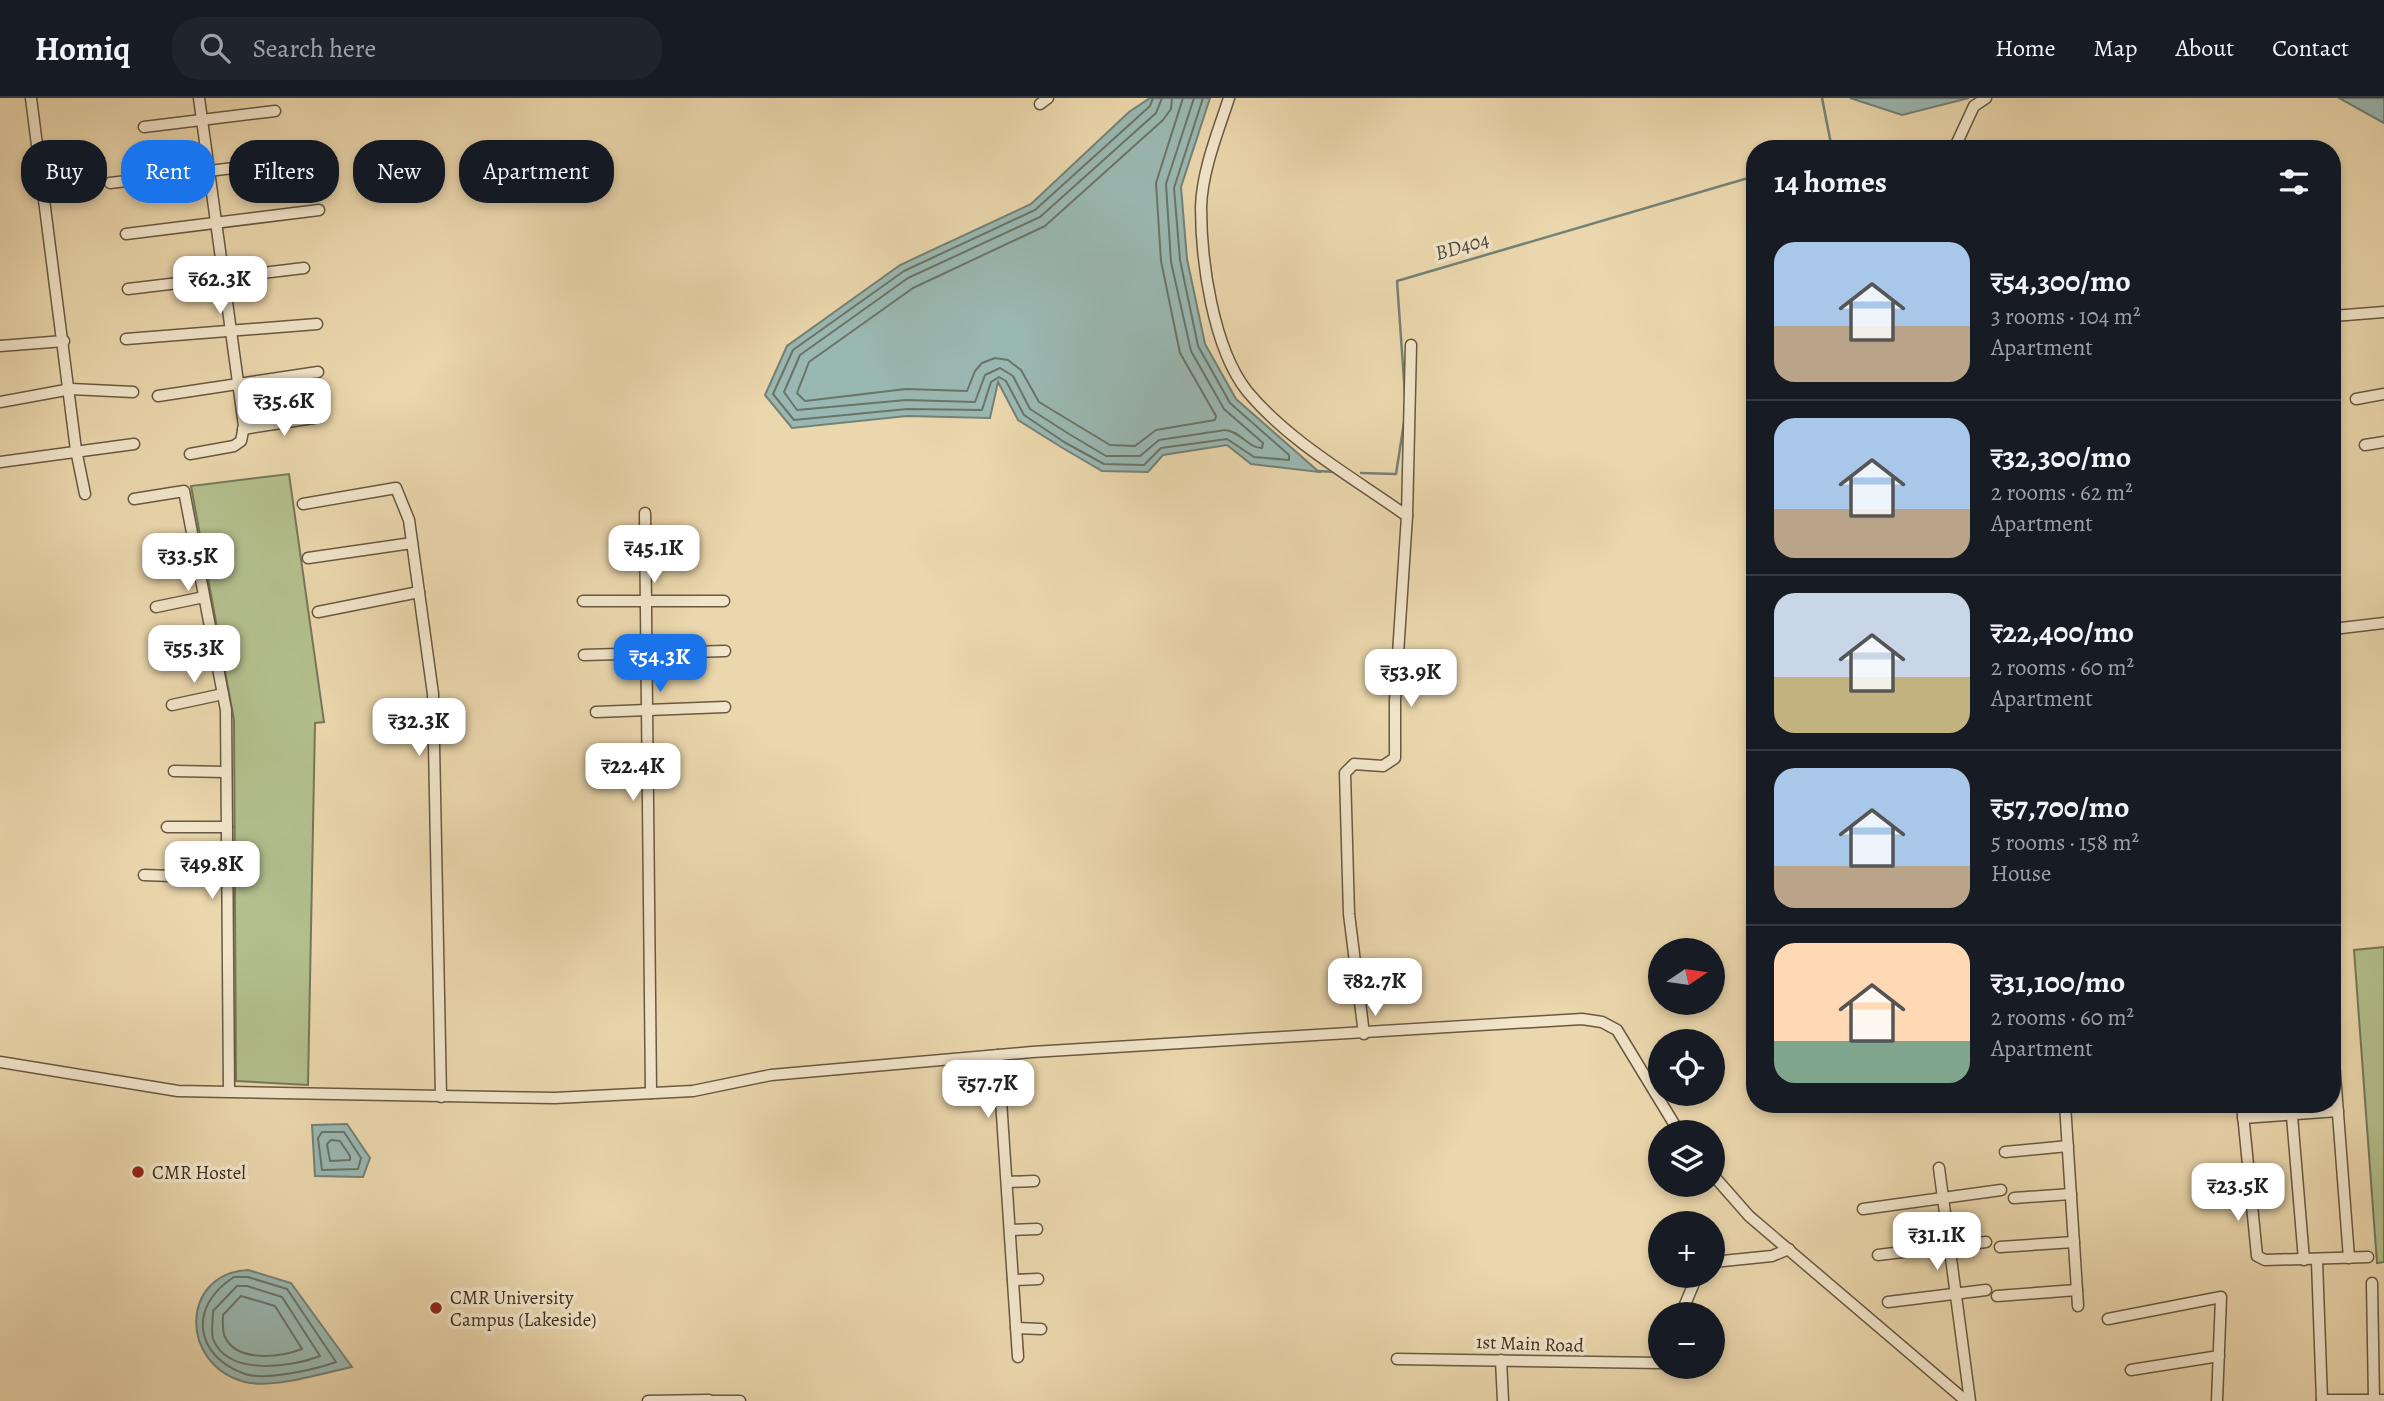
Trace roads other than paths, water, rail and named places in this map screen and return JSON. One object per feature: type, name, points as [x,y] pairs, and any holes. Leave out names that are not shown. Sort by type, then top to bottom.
[{"type":"street","points":[[31,98],[71,389],[76,450],[85,494]]},
{"type":"street","points":[[199,98],[204,140]]},
{"type":"street","points":[[1229,98],[1214,146],[1201,205],[1209,286],[1225,353],[1247,391],[1283,426],[1407,516]]},
{"type":"street","points":[[1958,140],[1974,106],[1986,98]]},
{"type":"street","points":[[144,127],[275,111]]},
{"type":"street","points":[[110,183],[121,182]]},
{"type":"street","points":[[190,454],[234,446],[241,441],[243,429],[239,384],[212,203]]},
{"type":"street","points":[[126,234],[318,210]]},
{"type":"street","points":[[128,289],[304,268]]},
{"type":"street","points":[[2341,315],[2384,312]]},
{"type":"street","points":[[126,339],[317,324]]},
{"type":"street","points":[[0,346],[64,341]]},
{"type":"street","points":[[1364,1034],[1349,914],[1345,773],[1354,765],[1383,766],[1395,758],[1395,700],[1407,516],[1411,345]]},
{"type":"street","points":[[158,396],[318,372]]},
{"type":"street","points":[[0,402],[71,389],[133,391]]},
{"type":"street","points":[[2356,399],[2384,394]]},
{"type":"street","points":[[243,429],[320,417]]},
{"type":"street","points":[[2365,445],[2384,442]]},
{"type":"street","points":[[0,462],[134,444]]},
{"type":"street","points":[[303,504],[396,488],[409,520],[433,694],[441,1097]]},
{"type":"street","points":[[134,499],[184,491],[223,694],[229,1091]]},
{"type":"street","points":[[645,513],[651,1093]]},
{"type":"street","points":[[308,558],[412,542]]},
{"type":"street","points":[[149,551],[194,543]]},
{"type":"street","points":[[318,612],[419,592]]},
{"type":"street","points":[[156,607],[204,597]]},
{"type":"street","points":[[583,601],[724,601]]},
{"type":"street","points":[[2341,628],[2384,623]]},
{"type":"street","points":[[158,657],[214,648]]},
{"type":"street","points":[[584,655],[725,651]]},
{"type":"street","points":[[172,705],[223,694]]},
{"type":"street","points":[[596,712],[725,707]]},
{"type":"street","points":[[174,771],[226,772]]},
{"type":"street","points":[[167,827],[227,827]]},
{"type":"street","points":[[144,875],[227,878]]},
{"type":"street","points":[[0,1062],[178,1091],[555,1098],[693,1091],[771,1075],[998,1055],[1235,1038],[1364,1034],[1545,1020],[1602,1022],[1618,1030],[1672,1120]]},
{"type":"street","points":[[998,1055],[1018,1357]]},
{"type":"street","points":[[2065,1113],[2078,1306]]},
{"type":"street","points":[[2243,1113],[2257,1256],[2265,1260],[2304,1261],[2368,1257]]},
{"type":"street","points":[[2243,1118],[2270,1113]]},
{"type":"street","points":[[2291,1113],[2304,1261]]},
{"type":"street","points":[[2338,1113],[2349,1258]]},
{"type":"street","points":[[2005,1152],[2067,1146]]},
{"type":"street","points":[[1939,1168],[1968,1401]]},
{"type":"street","points":[[1008,1182],[1034,1181]]},
{"type":"street","points":[[1725,1189],[1749,1216],[1968,1401]]},
{"type":"street","points":[[1863,1209],[2001,1190]]},
{"type":"street","points":[[2014,1198],[2071,1194]]},
{"type":"street","points":[[1011,1230],[1038,1228]]},
{"type":"street","points":[[1878,1255],[1986,1242]]},
{"type":"street","points":[[2000,1247],[2074,1242]]},
{"type":"street","points":[[1725,1261],[1772,1256],[1789,1250]]},
{"type":"street","points":[[2317,1261],[2322,1401],[2384,1400]]},
{"type":"street","points":[[1013,1280],[1038,1279]]},
{"type":"street","points":[[2372,1283],[2374,1400]]},
{"type":"street","points":[[1888,1302],[1986,1290]]},
{"type":"street","points":[[1997,1296],[2077,1290]]},
{"type":"street","points":[[2108,1319],[2221,1297],[2217,1401]]},
{"type":"street","points":[[1016,1328],[1041,1329]]},
{"type":"street","points":[[2131,1370],[2219,1356]]},
{"type":"street","name":"1st Main Road","points":[[1397,1359],[1648,1363]]},
{"type":"street","points":[[1502,1360],[1503,1401]]},
{"type":"street","points":[[648,1401],[740,1401]]},
{"type":"water","points":[[1150,98],[1210,98],[1181,187],[1187,259],[1205,344],[1236,399],[1319,472],[1251,464],[1227,445],[1163,455],[1148,472],[1102,471],[1018,420],[998,382],[990,418],[907,416],[792,428],[765,395],[787,346],[900,265],[1031,204],[1129,112]]},
{"type":"water","points":[[1850,98],[1969,98],[1902,115]]},
{"type":"water","points":[[2339,98],[2384,98],[2384,123]]},
{"type":"water","points":[[347,1124],[370,1158],[363,1177],[315,1176],[312,1125]]},
{"type":"water","points":[[248,1270],[291,1283],[352,1367],[298,1379],[256,1384],[223,1372],[208,1357],[199,1339],[196,1320],[200,1302],[210,1286],[226,1275]]},
{"type":"waterway","name":"BD404","points":[[1822,98],[1830,140]]},
{"type":"waterway","name":"BD404","points":[[1405,395],[1397,281],[1746,179]]},
{"type":"waterway","name":"BD404","points":[[1361,473],[1396,474],[1405,416]]},
{"type":"waterway","name":"BD404","points":[[1318,471],[1335,472]]},
{"type":"place","name":"CMR Hostel","points":[[138,1172]]},
{"type":"place","name":"CMR University Campus (Lakeside)","points":[[436,1308]]}]
